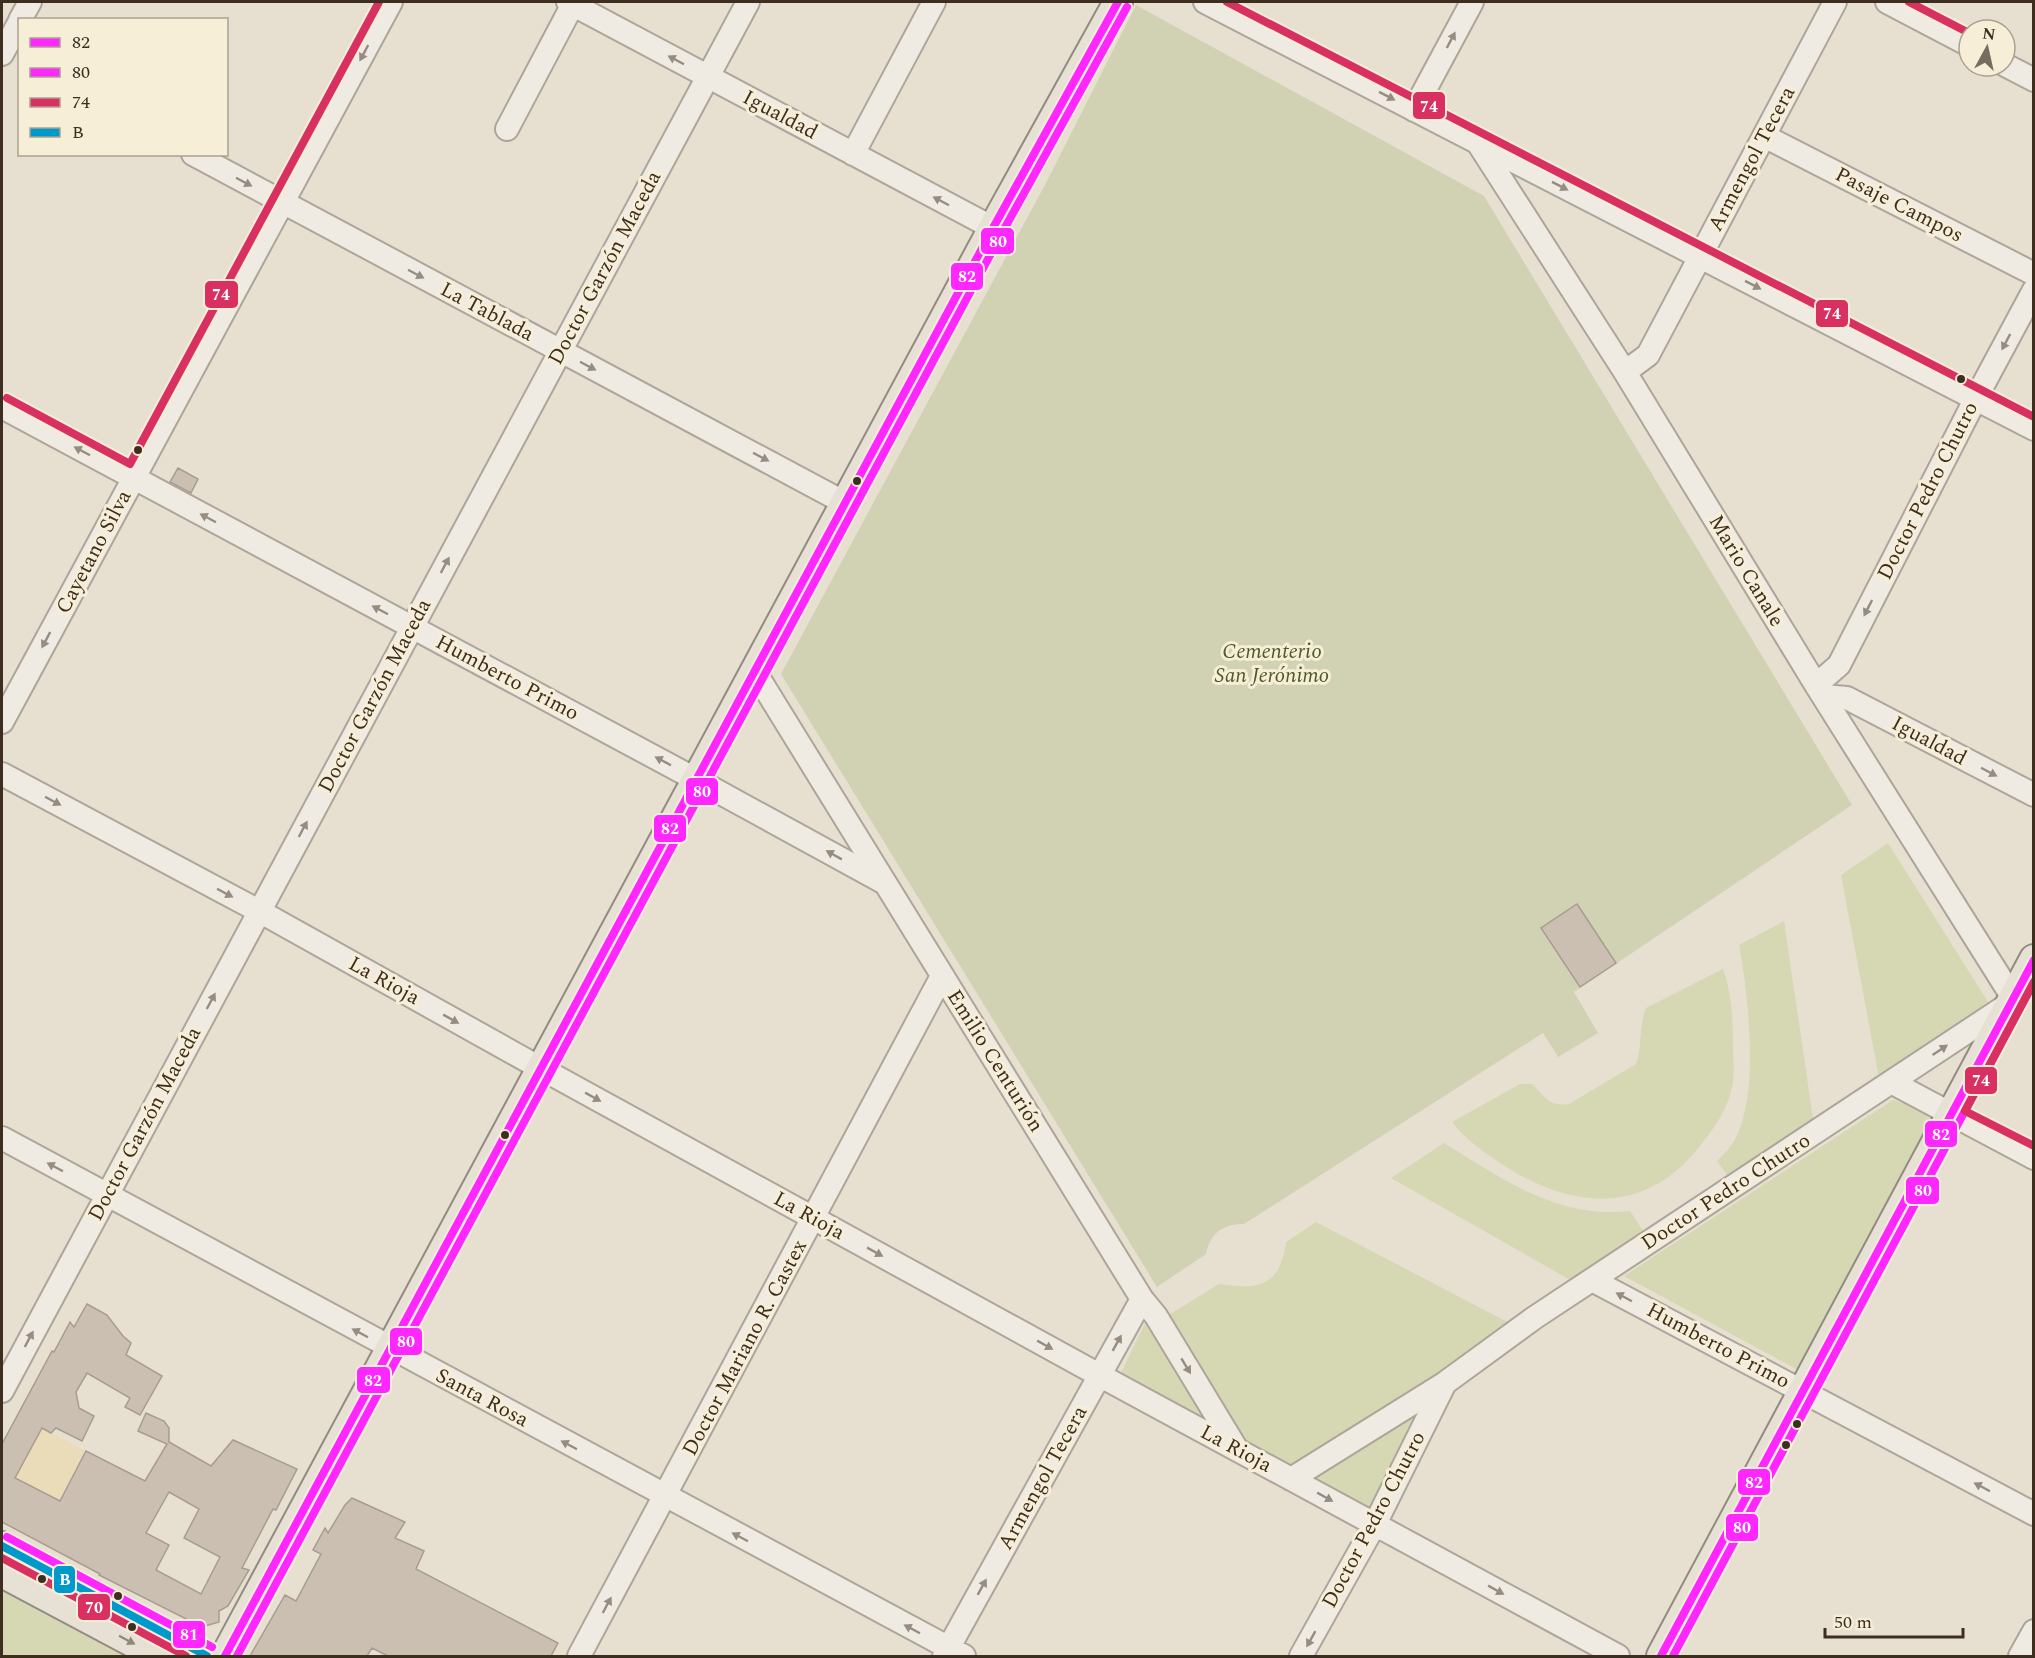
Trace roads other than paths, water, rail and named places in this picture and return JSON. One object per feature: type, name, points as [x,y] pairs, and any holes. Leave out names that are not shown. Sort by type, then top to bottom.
[{"type":"main road","points":[[225,1656],[993,228],[1118,2]]},
{"type":"main road","points":[[1661,1656],[2034,959]]},
{"type":"main road","points":[[2,1546],[207,1656]]},
{"type":"main road","points":[[2,1573],[158,1656]]},
{"type":"street","points":[[21,18],[30,2]]},
{"type":"street","name":"Cayetano Silva","points":[[2,722],[391,2]]},
{"type":"street","name":"Doctor Garzón Maceda","points":[[2,1391],[748,2]]},
{"type":"street","points":[[853,154],[934,2]]},
{"type":"street","points":[[1204,2],[2034,429]]},
{"type":"street","points":[[1414,110],[1472,2]]},
{"type":"street","name":"Armengol Tecera","points":[[1625,372],[1648,355],[1701,259],[1835,2]]},
{"type":"street","points":[[1887,2],[1957,39]]},
{"type":"street","points":[[507,129],[570,3]]},
{"type":"street","name":"Igualdad","points":[[570,3],[993,228]]},
{"type":"street","points":[[18,24],[2,53],[18,61]]},
{"type":"street","points":[[2017,71],[2034,80]]},
{"type":"street","name":"Pasaje Campos","points":[[1764,136],[2034,274]]},
{"type":"street","name":"Mario Canale","points":[[1478,144],[1625,372],[2011,1001]]},
{"type":"street","name":"La Tablada","points":[[197,156],[845,503]]},
{"type":"street","name":"Doctor Pedro Chutro","points":[[1819,691],[1839,665],[2034,290]]},
{"type":"street","name":"Humberto Primo","points":[[2,407],[885,883]]},
{"type":"street","name":"Emilio Centurión","points":[[755,672],[1237,1449]]},
{"type":"street","name":"Igualdad","points":[[1819,691],[1847,698],[2034,795]]},
{"type":"street","name":"La Rioja","points":[[2,774],[259,912],[1099,1375],[1618,1656]]},
{"type":"street","name":"Doctor Mariano R. Castex","points":[[579,1656],[666,1497],[942,976]]},
{"type":"street","name":"Doctor Pedro Chutro","points":[[1291,1479],[1445,1383],[1534,1318],[2011,1001]]},
{"type":"street","points":[[1891,1082],[2034,1158]]},
{"type":"street","name":"Santa Rosa","points":[[2,1138],[952,1654]]},
{"type":"street","name":"Humberto Primo","points":[[1592,1280],[2034,1514]]},
{"type":"street","name":"Armengol Tecera","points":[[952,1654],[1099,1375],[1149,1308]]},
{"type":"street","name":"Doctor Pedro Chutro","points":[[1301,1656],[1375,1524],[1445,1383]]},
{"type":"street","points":[[2020,1656],[2034,1631]]},
{"type":"park label","name":"Cementerio San Jerónimo","points":[[1272,664]]}]
